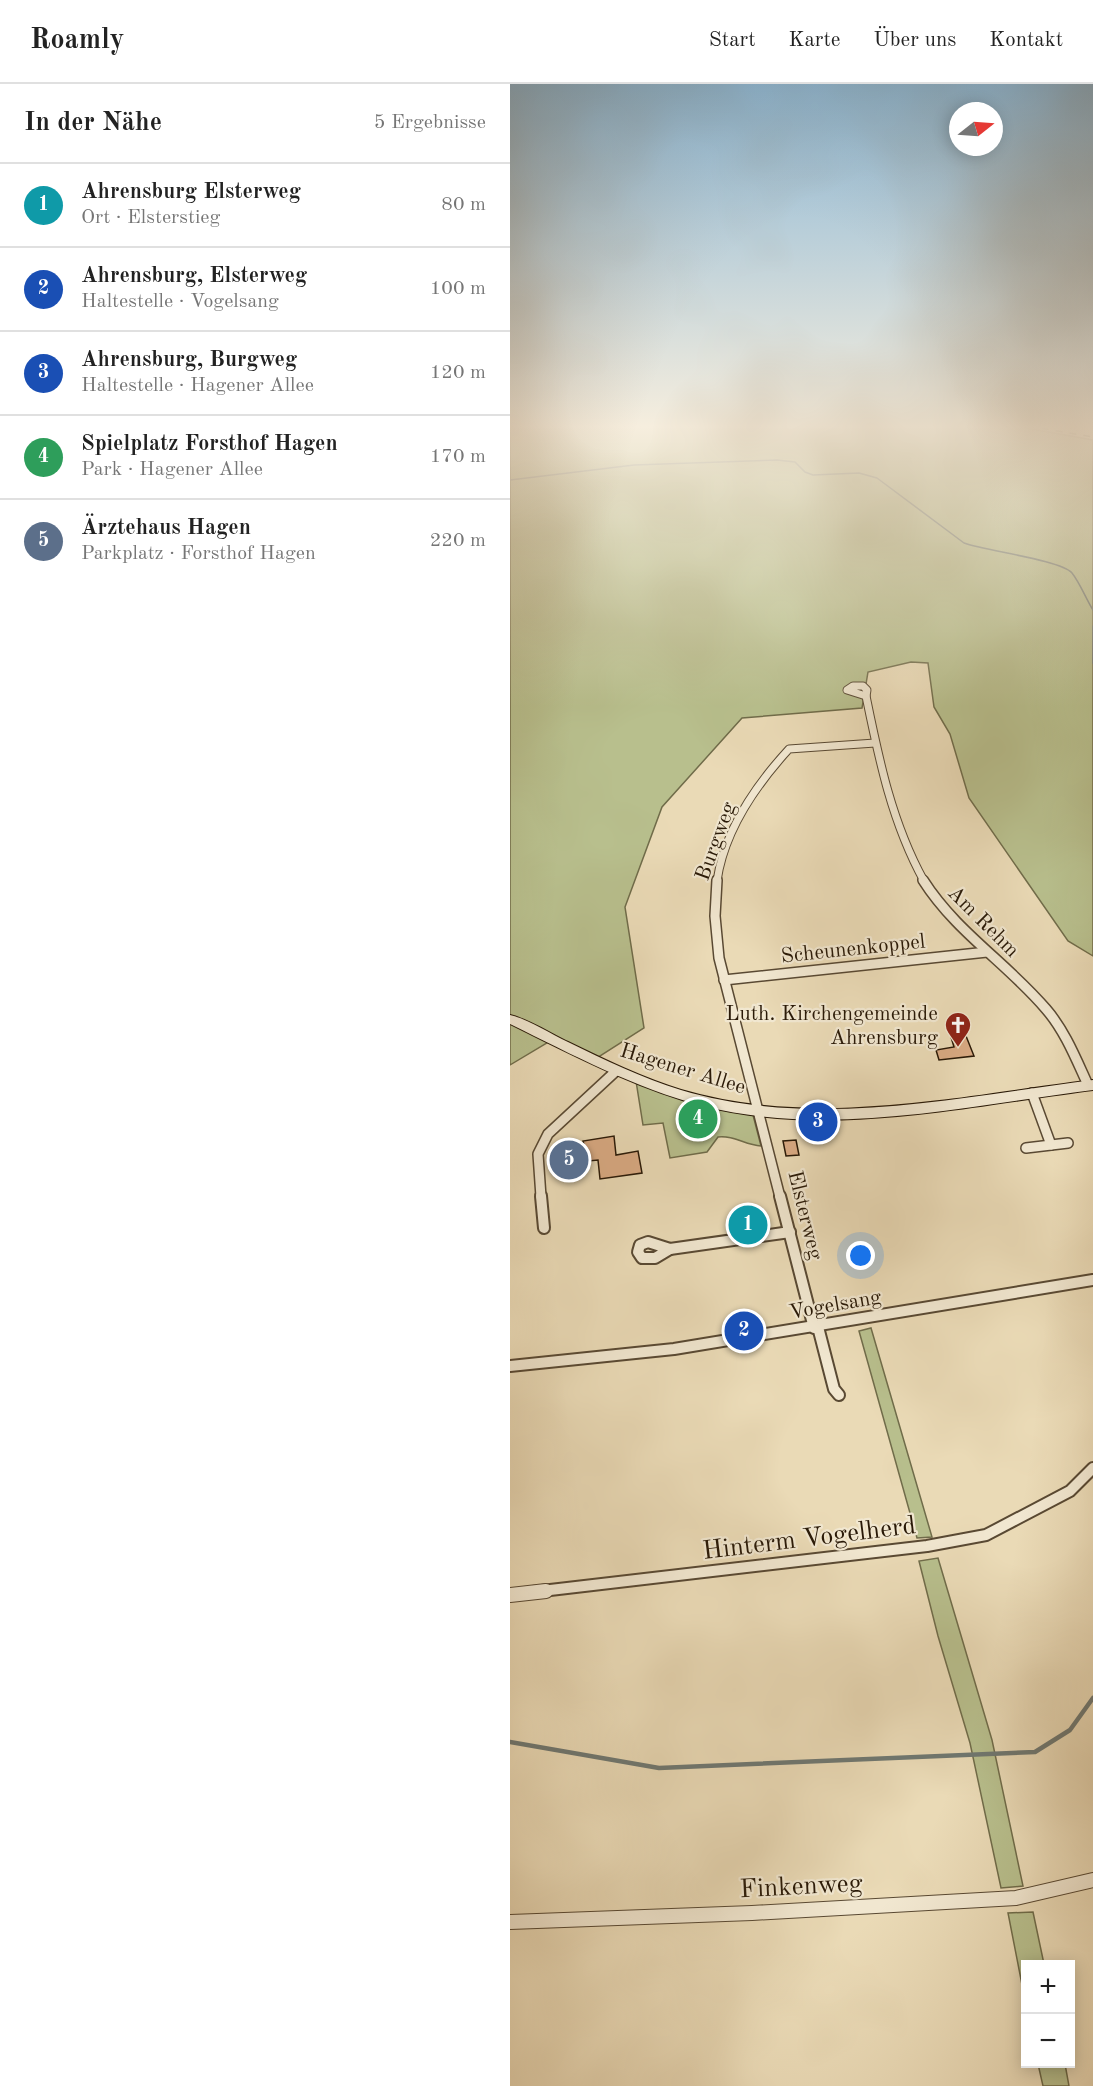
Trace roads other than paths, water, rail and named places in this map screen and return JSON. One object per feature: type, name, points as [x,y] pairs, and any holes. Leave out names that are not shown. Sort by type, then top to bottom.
[{"type":"street","name":"Am Rehm","points":[[866,696],[886,793],[913,863],[941,907],[1049,1012],[1091,1085]]},
{"type":"street","name":"Burgweg","points":[[759,1112],[723,980],[715,939],[717,875],[735,828],[756,787],[789,749],[875,743]]},
{"type":"street","name":"Scheunenkoppel","points":[[723,980],[987,952]]},
{"type":"street","name":"Hagener Allee","points":[[510,1019],[616,1071],[687,1096],[759,1112],[818,1115],[921,1106],[1091,1085]]},
{"type":"street","points":[[544,1228],[538,1154],[548,1134],[616,1071]]},
{"type":"street","points":[[1032,1093],[1051,1145]]},
{"type":"street","name":"Elsterweg","points":[[759,1112],[816,1327],[834,1389],[839,1395]]},
{"type":"street","points":[[1026,1148],[1068,1143]]},
{"type":"street","points":[[670,1249],[790,1232]]},
{"type":"street","name":"Vogelsang","points":[[510,1366],[642,1353],[816,1327],[1093,1280]]},
{"type":"street","name":"Hinterm Vogelherd","points":[[510,1595],[927,1546],[986,1535],[1070,1491],[1093,1468]]},
{"type":"street","name":"Finkenweg","points":[[510,1922],[752,1913],[1016,1898],[1093,1880]]},
{"type":"waterway","points":[[932,519],[964,543],[1065,568],[1075,577],[1093,610]]},
{"type":"waterway","points":[[1093,626],[1093,663]]},
{"type":"waterway","points":[[510,1742],[659,1768],[1035,1752],[1070,1730],[1093,1698]]},
{"type":"place","name":"Luth. Kirchengemeinde Ahrensburg","points":[[958,1048]]},
{"type":"place","name":"Spielplatz Forsthof Hagen","points":[[698,1119]]},
{"type":"place","name":"Ahrensburg, Burgweg","points":[[818,1122]]},
{"type":"place","name":"Ärztehaus Hagen","points":[[569,1160]]},
{"type":"place","name":"Ahrensburg Elsterweg","points":[[748,1225]]},
{"type":"place","name":"Ahrensburg, Elsterweg","points":[[744,1331]]}]
